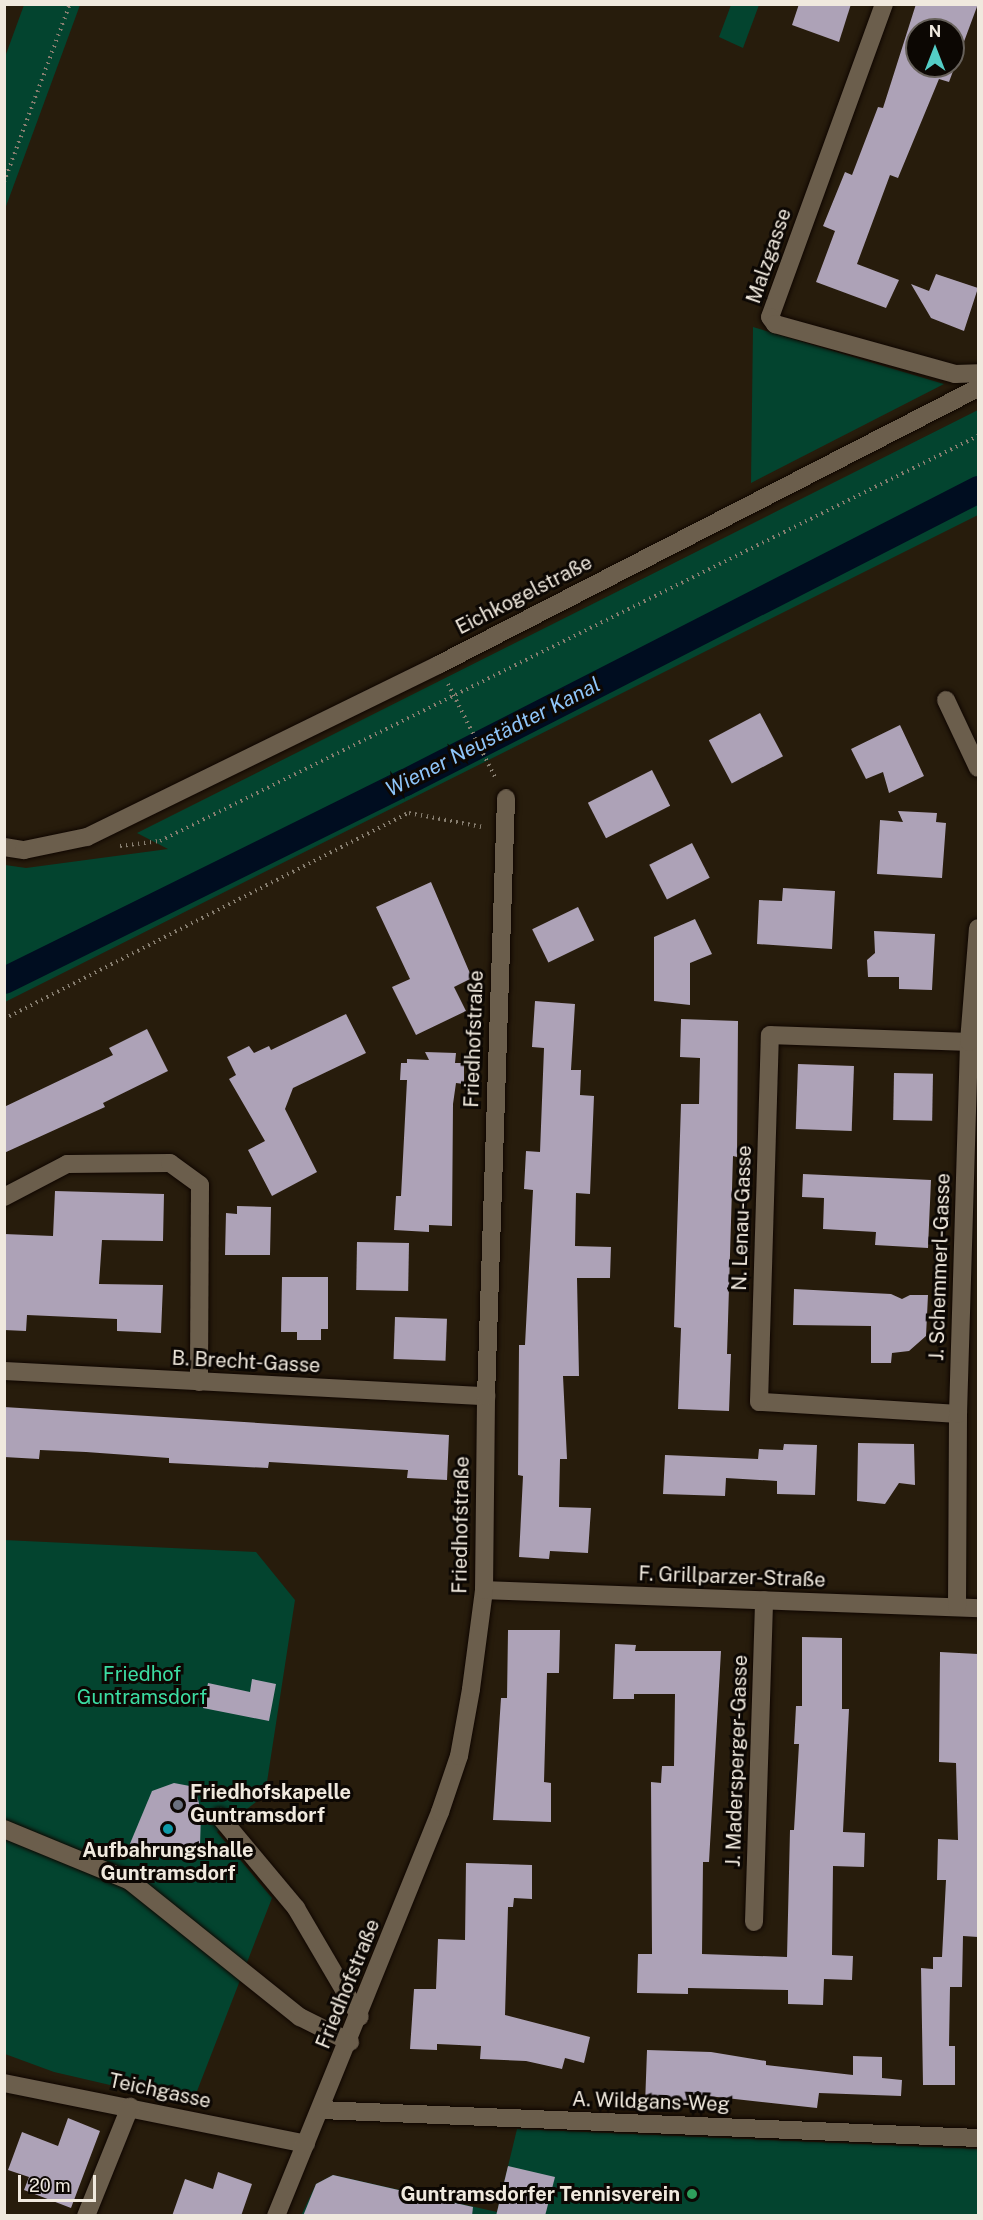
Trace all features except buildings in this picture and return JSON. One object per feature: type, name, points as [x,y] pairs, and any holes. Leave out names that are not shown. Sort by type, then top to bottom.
[{"type":"street","name":"Malzgasse","points":[[884,4],[771,316],[776,324],[956,374],[978,374]]},
{"type":"street","name":"Eichkogelstraße","points":[[4,847],[24,850],[87,837],[438,664],[978,388]]},
{"type":"street","points":[[946,700],[978,768]]},
{"type":"street","name":"Friedhofstraße","points":[[276,2216],[360,2017],[459,1756],[484,1590],[486,1396],[506,798]]},
{"type":"street","name":"J. Schemmerl-Gasse","points":[[957,1607],[957,1414],[969,1042],[978,928]]},
{"type":"street","name":"N. Lenau-Gasse","points":[[957,1414],[759,1402],[761,1331],[771,1035],[969,1042]]},
{"type":"street","points":[[4,1197],[67,1164],[170,1163],[200,1185],[199,1382]]},
{"type":"street","name":"B. Brecht-Gasse","points":[[4,1371],[486,1396]]},
{"type":"street","name":"F. Grillparzer-Straße","points":[[484,1590],[978,1608]]},
{"type":"street","name":"J. Madersperger-Gasse","points":[[754,1922],[764,1600]]},
{"type":"street","points":[[220,1817],[296,1908],[360,2017]]},
{"type":"street","points":[[4,1829],[130,1881],[300,2017],[350,2042]]},
{"type":"street","name":"Teichgasse","points":[[4,2083],[130,2107],[306,2145]]},
{"type":"street","points":[[86,2216],[130,2107]]},
{"type":"street","name":"A. Wildgans-Weg","points":[[321,2110],[978,2138]]},
{"type":"path","points":[[4,182],[69,4]]},
{"type":"path","points":[[87,837],[122,846],[160,841],[455,698],[978,436]]},
{"type":"path","points":[[455,698],[493,772]]},
{"type":"path","points":[[4,1018],[409,813],[504,831]]},
{"type":"green space","points":[[24,5],[80,5],[5,209],[5,57]]},
{"type":"green space","points":[[731,5],[759,5],[743,48],[719,37]]},
{"type":"green space","points":[[753,327],[944,384],[751,483]]},
{"type":"green space","points":[[978,410],[978,515],[5,1002],[5,865],[26,868],[168,849],[137,833]]},
{"type":"green space","name":"Friedhof Guntramsdorf","points":[[4,1540],[256,1552],[295,1600],[265,1795],[217,1832],[272,1898],[192,2104],[54,2072],[5,2054]]},
{"type":"green space","points":[[517,2129],[978,2149],[978,2215],[301,2216],[316,2184],[333,2175],[497,2212]]},
{"type":"waterway","name":"Wiener Neustädter Kanal","points":[[4,980],[405,782],[978,489]]},
{"type":"place","name":"Friedhofskapelle Guntramsdorf","points":[[178,1805]]},
{"type":"place","name":"Aufbahrungshalle Guntramsdorf","points":[[168,1829]]},
{"type":"place","name":"Guntramsdorfer Tennisverein","points":[[692,2194]]}]
